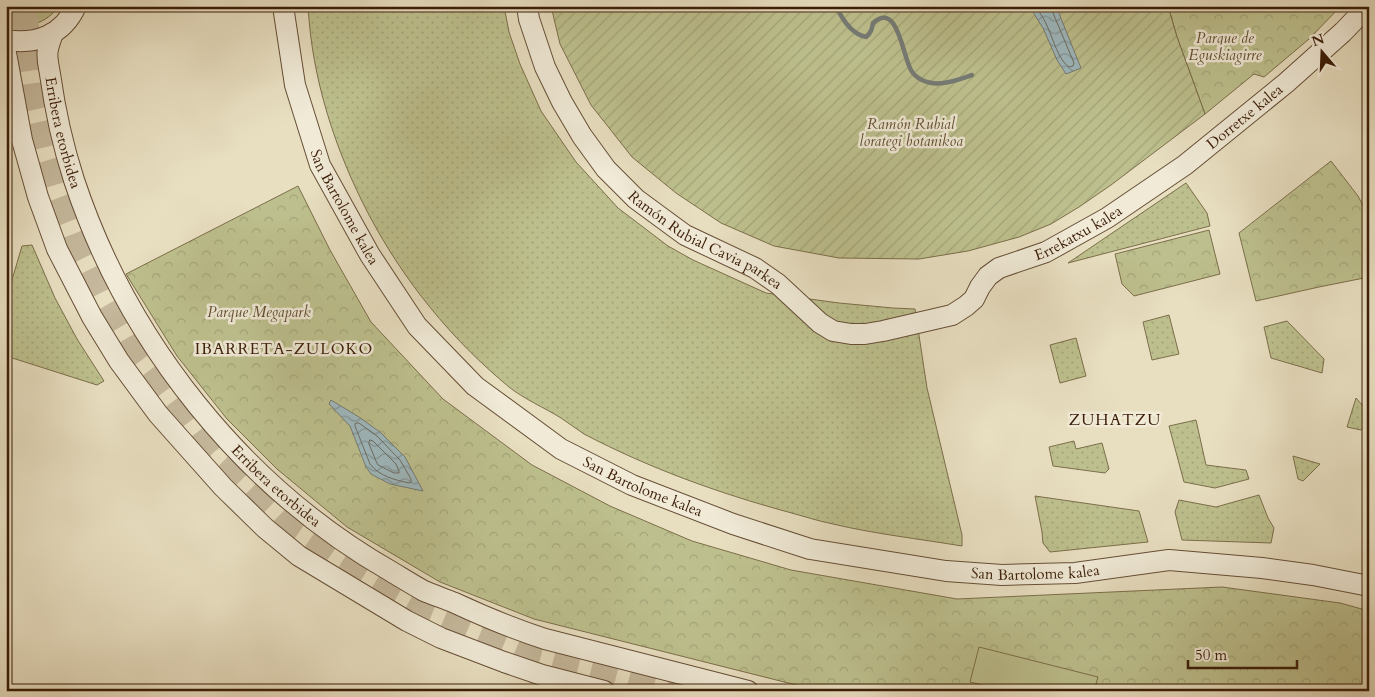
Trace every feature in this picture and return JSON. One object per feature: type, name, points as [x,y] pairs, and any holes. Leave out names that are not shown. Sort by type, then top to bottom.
[{"type":"street","points":[[6,40],[20,42],[37,40],[53,33],[70,18],[76,6]]},
{"type":"street","name":"San Bartolome kalea","points":[[283,6],[295,85],[320,164],[370,255],[417,326],[475,386],[561,449],[632,485],[732,524],[810,549],[946,571],[1002,575],[1075,573],[1169,560],[1262,568],[1313,575],[1369,586]]},
{"type":"street","name":"Ramón Rubial Cavia parkea","points":[[527,6],[529,19],[545,67],[562,102],[582,136],[606,169],[636,199],[685,234],[755,268],[778,284],[820,323],[833,331],[865,334],[952,315],[974,299]]},
{"type":"street","name":"Dorretxe kalea","points":[[1185,165],[1286,83],[1337,38],[1368,6]]},
{"type":"street","name":"Erribera etorbidea","points":[[53,33],[48,51],[54,97],[67,159],[94,234],[113,273],[129,305],[159,355],[187,393],[229,442],[283,495],[322,527],[378,564],[424,590],[478,614],[545,639],[748,691]]},
{"type":"street","points":[[6,53],[16,112],[29,168],[48,225],[62,257],[92,317],[119,361],[158,414],[223,487],[299,556],[407,621],[441,638],[504,662],[542,675],[604,691]]},
{"type":"street","name":"Errekatxu kalea","points":[[974,299],[988,276],[998,268],[1046,252],[1107,218],[1185,165]]},
{"type":"green space","points":[[6,6],[59,6],[42,21],[36,24],[21,26],[6,24]]},
{"type":"green space","points":[[308,6],[504,6],[509,32],[520,64],[541,111],[576,162],[618,208],[668,246],[693,260],[766,293],[839,303],[915,309],[927,388],[962,535],[962,546],[881,534],[827,523],[710,488],[633,458],[584,434],[509,387],[448,329],[430,308],[397,263],[369,215],[346,165],[327,114],[314,60]]},
{"type":"green space","name":"Ramón Rubial lorategi botanikoa","points":[[551,6],[1168,6],[1177,37],[1205,114],[1079,207],[1051,224],[1019,237],[968,251],[919,259],[839,258],[774,246],[721,223],[676,193],[632,157],[591,105],[560,44]]},
{"type":"green space","name":"Parque de Eguskiagirre","points":[[1168,6],[1341,6],[1309,39],[1264,77],[1254,74],[1205,114],[1177,37]]},
{"type":"green space","points":[[1331,161],[1358,196],[1369,217],[1369,277],[1256,301],[1239,233]]},
{"type":"green space","points":[[1186,183],[1207,213],[1210,226],[1068,263]]},
{"type":"green space","name":"Parque Megapark","points":[[298,186],[330,250],[371,322],[443,399],[532,465],[610,506],[692,541],[791,570],[957,599],[1222,587],[1340,603],[1369,611],[1369,691],[820,691],[534,619],[440,582],[347,527],[277,469],[227,419],[177,356],[126,274]]},
{"type":"green space","points":[[1209,230],[1220,274],[1134,296],[1122,284],[1115,254]]},
{"type":"green space","points":[[32,245],[55,298],[77,339],[104,381],[97,385],[6,356],[6,300],[22,246]]},
{"type":"green space","points":[[1169,315],[1179,354],[1152,360],[1143,322]]},
{"type":"green space","points":[[1287,321],[1324,359],[1322,373],[1271,358],[1264,327]]},
{"type":"green space","points":[[1076,338],[1086,376],[1060,383],[1050,345]]},
{"type":"green space","points":[[1356,398],[1369,413],[1369,423],[1361,430],[1347,427]]},
{"type":"green space","points":[[1196,420],[1206,465],[1246,470],[1249,479],[1215,488],[1184,482],[1169,426]]},
{"type":"green space","points":[[1074,441],[1076,449],[1102,443],[1109,469],[1105,473],[1053,466],[1049,447]]},
{"type":"green space","points":[[1293,456],[1320,464],[1303,481],[1298,479]]},
{"type":"green space","points":[[1259,495],[1274,528],[1271,543],[1182,540],[1175,512],[1179,500],[1216,507]]},
{"type":"green space","points":[[1035,496],[1139,511],[1148,542],[1050,552],[1043,543]]},
{"type":"green space","points":[[979,647],[1098,677],[1094,691],[1007,691],[970,682]]},
{"type":"water","points":[[1029,6],[1056,6],[1081,68],[1066,74],[1057,60],[1043,28]]},
{"type":"water","points":[[331,400],[380,432],[405,457],[423,491],[390,484],[371,474],[366,467],[350,426],[329,404]]},
{"type":"waterway","points":[[836,6],[851,29],[866,37],[871,31],[873,23],[881,18],[888,19],[898,33],[911,70],[922,80],[941,83],[972,75]]},
{"type":"tunnel","points":[[23,6],[37,108],[47,150],[61,196],[80,244],[106,296],[134,344],[214,452],[286,522],[339,559],[431,613],[528,654],[673,691]]},
{"type":"district","name":"IBARRETA-ZULOKO","points":[[284,349]]},
{"type":"district","name":"ZUHATZU","points":[[1115,420]]}]
